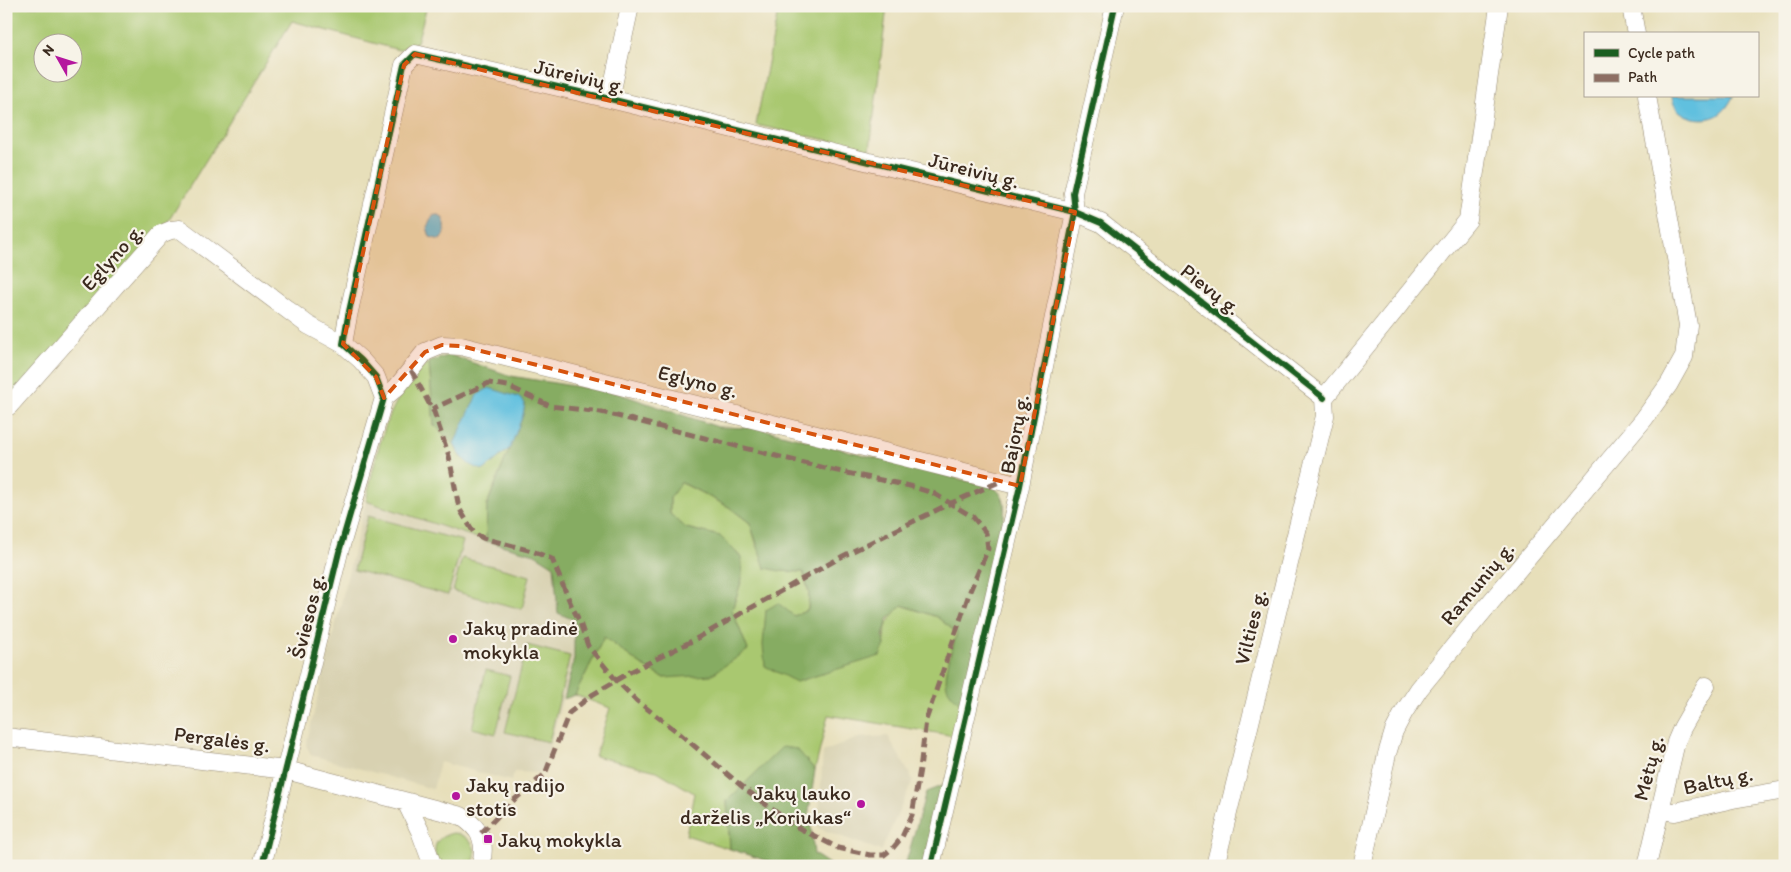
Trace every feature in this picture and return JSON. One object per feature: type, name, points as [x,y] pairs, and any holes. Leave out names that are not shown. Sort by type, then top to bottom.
[{"type":"street","points":[[610,99],[630,6]]},
{"type":"street","name":"Bajorų g.","points":[[931,866],[1020,486],[1075,212],[1073,193],[1115,6]]},
{"type":"street","points":[[1324,398],[1468,220],[1499,6]]},
{"type":"street","points":[[1631,6],[1636,32]]},
{"type":"street","name":"Jūreivių g.","points":[[343,344],[404,65],[415,54],[610,99],[1075,212]]},
{"type":"street","name":"Ramunių g.","points":[[1362,866],[1387,754],[1394,731],[1404,712],[1419,689],[1644,419],[1684,357],[1688,324],[1647,98]]},
{"type":"street","name":"Pievų g.","points":[[1075,212],[1101,224],[1324,398]]},
{"type":"street","name":"Eglyno g.","points":[[9,406],[161,234],[171,230],[180,229],[308,325],[343,344]]},
{"type":"street","points":[[343,344],[376,376],[384,398]]},
{"type":"street","name":"Eglyno g.","points":[[384,398],[397,387],[426,352],[442,345],[461,346],[1020,486]]},
{"type":"street","name":"Šviesos g.","points":[[262,866],[339,552],[384,398]]},
{"type":"street","name":"Vilties g.","points":[[1215,866],[1325,416],[1324,398]]},
{"type":"street","name":"Mėtų g.","points":[[1647,866],[1676,742],[1706,686]]},
{"type":"street","name":"Pergalės g.","points":[[6,737],[286,770],[461,816],[481,833],[483,855],[481,866]]},
{"type":"street","name":"Baltų g.","points":[[1660,810],[1675,812],[1785,790]]},
{"type":"street","points":[[406,802],[420,831],[433,866]]},
{"type":"highlighted area","points":[[415,54],[1075,212],[1020,486],[461,346],[442,345],[425,352],[384,398],[376,377],[343,344],[404,65]]},
{"type":"shaded area","name":"Jakų pradinė mokykla","points":[[366,501],[486,541],[535,554],[554,566],[558,613],[574,620],[574,659],[542,773],[514,772],[511,781],[440,762],[433,789],[311,755],[306,745]]},
{"type":"shaded area","name":"Jakų lauko darželis „Koriukas“","points":[[888,736],[913,780],[881,851],[818,828],[823,752],[858,738]]},
{"type":"green space","points":[[6,6],[427,6],[417,42],[399,50],[292,21],[169,220],[6,407]]},
{"type":"green space","points":[[779,6],[887,6],[870,149],[756,125]]},
{"type":"green space","points":[[450,355],[511,376],[617,393],[718,427],[758,428],[995,488],[1001,494],[1004,501],[1004,517],[962,705],[950,692],[946,681],[949,660],[957,633],[937,617],[902,605],[888,619],[883,636],[885,645],[880,656],[796,682],[765,666],[763,645],[766,610],[778,603],[794,616],[808,610],[809,593],[804,572],[765,568],[750,523],[729,507],[681,482],[670,498],[670,514],[686,528],[720,536],[741,557],[742,579],[732,610],[748,650],[711,675],[664,678],[640,664],[604,637],[575,695],[564,699],[574,659],[574,620],[558,613],[554,566],[535,554],[486,541],[487,505],[523,415],[525,403],[478,395],[454,444],[434,425],[429,362]]},
{"type":"green space","points":[[429,362],[434,425],[454,444],[460,457],[484,470],[510,448],[487,504],[486,541],[366,501],[380,444],[394,408],[403,391],[415,375]]},
{"type":"green space","points":[[680,482],[729,507],[750,523],[757,546],[780,571],[803,572],[809,593],[808,610],[794,616],[766,610],[885,645],[884,639],[888,623],[901,605],[937,617],[957,633],[949,658],[962,705],[955,736],[828,715],[815,770],[797,750],[727,801],[730,849],[686,835],[694,793],[657,771],[595,756],[610,708],[575,695],[604,637],[640,664],[664,678],[748,650],[732,610],[742,579],[720,536],[686,528],[670,514],[670,498]]},
{"type":"green space","points":[[368,516],[463,541],[448,595],[354,570]]},
{"type":"green space","points":[[462,558],[530,576],[522,609],[453,591]]},
{"type":"green space","points":[[527,645],[570,656],[549,742],[505,732]]},
{"type":"green space","points":[[486,670],[510,676],[496,734],[472,728]]},
{"type":"green space","points":[[782,747],[797,749],[815,770],[809,811],[814,854],[832,866],[783,866],[730,849],[727,801]]},
{"type":"green space","points":[[944,785],[924,866],[905,866],[926,792]]},
{"type":"green space","points":[[453,833],[464,836],[472,844],[475,854],[471,866],[438,866],[435,854],[436,845],[441,838]]},
{"type":"water","points":[[1673,98],[1732,98],[1727,107],[1718,115],[1704,119],[1689,117],[1683,114],[1674,103]]},
{"type":"water","points":[[433,215],[440,215],[445,224],[444,234],[440,240],[430,237],[427,227]]},
{"type":"water","points":[[489,388],[518,397],[525,403],[523,415],[510,448],[484,470],[474,467],[466,461],[459,454],[454,444],[477,395]]},
{"type":"marked path","points":[[411,370],[432,409],[434,412],[449,456],[459,508],[474,533],[483,538],[532,551],[552,559],[579,620],[588,646],[616,680],[637,701],[679,733],[744,788],[793,825],[838,848],[870,855],[884,855],[893,848],[902,837],[912,815],[926,720],[970,591],[988,549],[986,533],[973,517],[933,493],[910,486],[828,469],[601,412],[550,406],[508,386],[489,383],[432,409]]},
{"type":"marked path","points":[[481,833],[514,800],[545,774],[569,713],[592,695],[630,672],[694,640],[843,556],[951,503],[999,482]]},
{"type":"cycle path","points":[[931,866],[1020,486],[1075,212],[1073,193],[1115,6]]},
{"type":"cycle path","points":[[262,866],[339,552],[384,398],[376,377],[343,344],[404,65],[415,54],[610,99],[1075,212],[1101,223],[1324,398]]},
{"type":"place","name":"Jakų pradinė mokykla","points":[[453,639]]},
{"type":"place","name":"Jakų radijo stotis","points":[[456,796]]},
{"type":"place","name":"Jakų lauko darželis „Koriukas“","points":[[861,804]]},
{"type":"place","name":"Jakų mokykla","points":[[488,839]]}]
